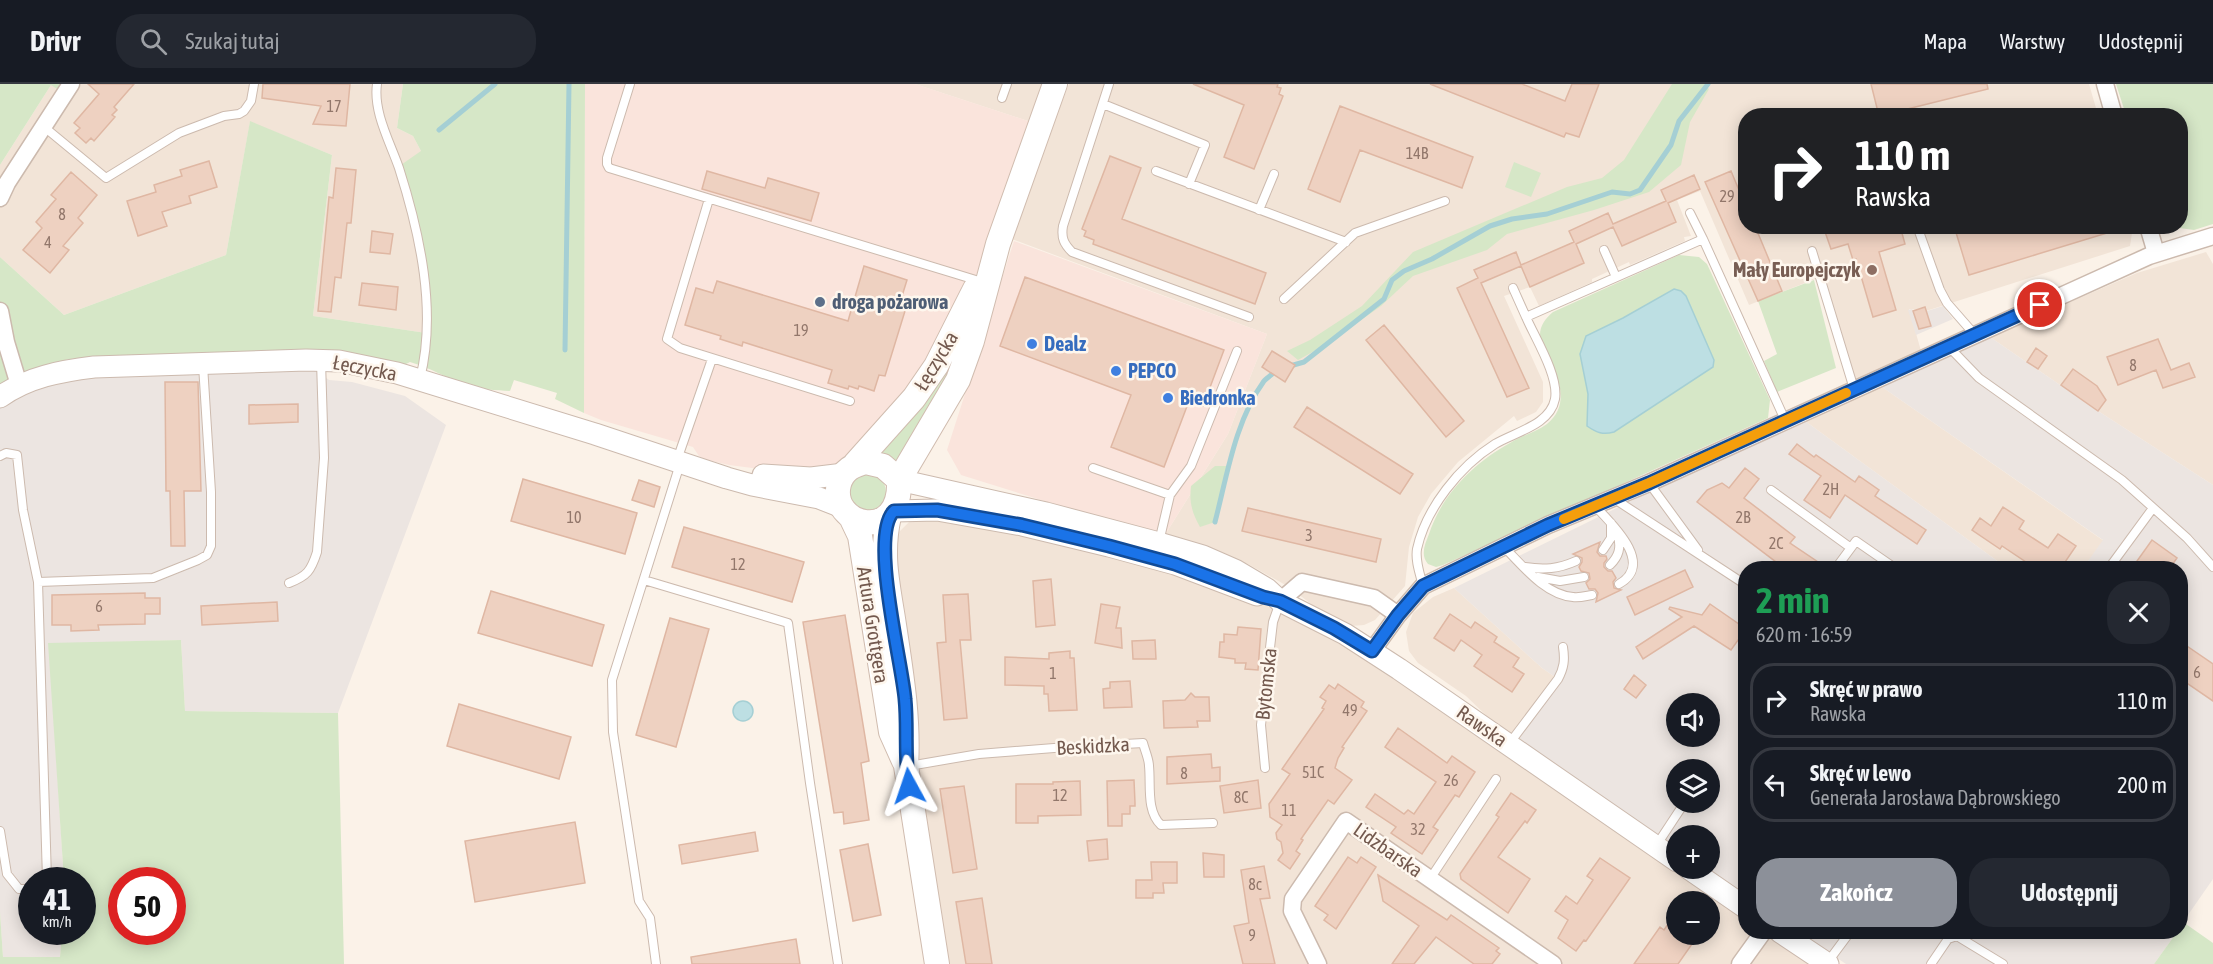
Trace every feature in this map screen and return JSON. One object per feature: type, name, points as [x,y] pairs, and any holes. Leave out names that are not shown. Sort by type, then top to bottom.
[{"type":"main road","name":"Łęczycka","points":[[899,480],[958,380],[972,341],[998,244],[1055,84]]},
{"type":"main road","name":"Łęczycka","points":[[849,469],[914,398],[936,366],[998,244]]},
{"type":"main road","points":[[866,462],[891,471],[899,480],[899,492],[891,513],[880,521],[870,523],[847,512],[838,490],[849,469],[866,462]]},
{"type":"main road","name":"Artura Grottgera","points":[[847,512],[860,536],[891,732],[906,766]]},
{"type":"main road","name":"Artura Grottgera","points":[[891,513],[883,553],[905,697],[908,734],[906,766],[937,964]]},
{"type":"street","points":[[0,198],[7,183],[71,84]]},
{"type":"street","points":[[2105,84],[2112,108]]},
{"type":"street","points":[[2150,234],[2156,253]]},
{"type":"street","points":[[1372,651],[1423,586],[1594,506],[2156,253],[2213,236]]},
{"type":"street","points":[[0,311],[6,342],[19,385]]},
{"type":"street","name":"Łęczycka","points":[[0,397],[19,385],[64,371],[94,366],[339,361],[420,380],[744,483],[819,498],[847,512]]},
{"type":"street","name":"Łęczycka","points":[[686,463],[796,478],[849,469]]},
{"type":"street","name":"Rawska","points":[[899,480],[1046,513],[1203,556],[1235,570],[1280,601],[1372,651],[1666,853]]},
{"type":"street","name":"Rawska","points":[[891,513],[937,510],[1059,534],[1175,564],[1263,597],[1280,601]]},
{"type":"street","points":[[1280,601],[1302,582],[1374,598],[1398,615]]},
{"type":"street","name":"Lidzbarska","points":[[1318,964],[1292,911],[1293,899],[1346,821],[1553,964]]},
{"type":"street","points":[[1704,879],[1738,902]]},
{"type":"street","points":[[1740,964],[1758,939]]},
{"type":"street","points":[[1790,939],[1827,964]]},
{"type":"lane","points":[[44,126],[106,178],[179,133],[224,116],[238,114],[248,107],[254,84]]},
{"type":"lane","points":[[376,84],[381,117],[409,203],[422,263],[427,305],[426,351],[420,380]]},
{"type":"lane","points":[[630,84],[607,164],[615,171],[979,281]]},
{"type":"lane","points":[[1002,98],[1007,84]]},
{"type":"lane","points":[[1110,84],[1063,226],[1062,236],[1065,246],[1072,252],[1249,317]]},
{"type":"lane","points":[[1103,104],[1205,145],[1189,184]]},
{"type":"lane","points":[[1156,171],[1346,242]]},
{"type":"lane","points":[[1259,210],[1274,174]]},
{"type":"lane","points":[[709,199],[667,339],[680,348],[712,359],[850,401]]},
{"type":"lane","points":[[1284,299],[1356,233],[1445,201]]},
{"type":"lane","points":[[1690,213],[1785,420]]},
{"type":"lane","points":[[1920,234],[1947,303],[1975,335]]},
{"type":"lane","points":[[1526,317],[1703,239]]},
{"type":"lane","points":[[1604,250],[1616,276]]},
{"type":"lane","points":[[1812,251],[1854,389]]},
{"type":"lane","points":[[1423,586],[1417,550],[1427,523],[1443,493],[1464,468],[1494,445],[1540,421],[1551,410],[1556,397],[1554,380],[1513,288]]},
{"type":"lane","points":[[1949,346],[1979,378],[2122,480],[2187,538],[2213,567]]},
{"type":"lane","points":[[1158,543],[1170,495],[1191,466],[1237,351]]},
{"type":"lane","points":[[656,964],[650,918],[639,901],[614,732],[612,680],[644,580],[686,463],[712,359]]},
{"type":"lane","points":[[289,583],[304,577],[313,566],[317,552],[324,458],[321,361]]},
{"type":"lane","points":[[38,582],[153,578],[207,555],[211,546],[211,492],[203,364]]},
{"type":"lane","points":[[0,456],[6,453],[17,455],[23,510],[38,582],[48,867]]},
{"type":"lane","points":[[1093,468],[1170,495]]},
{"type":"lane","points":[[1649,483],[1701,554]]},
{"type":"lane","points":[[1771,490],[1851,548]]},
{"type":"lane","points":[[1613,498],[1738,579]]},
{"type":"lane","points":[[1594,506],[1617,531],[1629,548],[1634,562],[1630,575],[1619,584]]},
{"type":"lane","points":[[2114,561],[2153,508]]},
{"type":"lane","points":[[1603,550],[1611,538],[1611,523]]},
{"type":"lane","points":[[1610,565],[1618,555],[1620,548],[1617,531]]},
{"type":"lane","points":[[1841,561],[1856,541],[1885,561]]},
{"type":"lane","points":[[1504,547],[1534,576],[1556,592],[1573,597],[1592,595]]},
{"type":"lane","points":[[1524,567],[1554,569],[1576,561]]},
{"type":"lane","points":[[1534,576],[1560,581],[1584,578]]},
{"type":"lane","points":[[644,580],[788,623],[811,795],[838,964]]},
{"type":"lane","name":"Bytomska","points":[[1266,768],[1261,726],[1273,622],[1280,601]]},
{"type":"lane","points":[[1509,745],[1558,679],[1565,659],[1563,647]]},
{"type":"lane","name":"Beskidzka","points":[[906,766],[979,754],[1054,747],[1143,743],[1149,763],[1151,811],[1156,820],[1161,825],[1214,823]]},
{"type":"lane","name":"Lidzbarska","points":[[1430,879],[1496,779]]},
{"type":"lane","points":[[1656,846],[1678,813]]},
{"type":"lane","points":[[0,831],[7,874],[18,888]]},
{"type":"lane","points":[[1827,964],[1845,939]]},
{"type":"lane","points":[[1931,964],[1948,939]]},
{"type":"lane","points":[[1965,939],[2003,964]]},
{"type":"shaded area","points":[[403,84],[397,128],[413,136],[421,151],[422,263],[426,333],[313,316],[332,155],[250,122],[226,255],[64,315],[0,257],[0,198],[7,183],[0,178],[0,165],[51,85]]},
{"type":"shaded area","points":[[585,84],[915,84],[1031,122],[987,249],[965,301],[909,397],[836,466],[775,471],[729,465],[704,459],[693,447],[584,413]]},
{"type":"shaded area","points":[[915,84],[1044,84],[1031,122]]},
{"type":"shaded area","points":[[1069,84],[2089,84],[2096,108],[1738,108],[1738,234],[2132,234],[2130,246],[1926,311],[1909,309],[1921,351],[1852,381],[1820,277],[1749,305],[1700,191],[1677,200],[1691,236],[1684,237],[1685,241],[1630,265],[1629,262],[1539,306],[1530,287],[1504,296],[1543,382],[1543,402],[1536,412],[1517,421],[1514,416],[1458,462],[1431,494],[1418,517],[1409,547],[1405,586],[1375,620],[1364,625],[1351,626],[1315,607],[1289,587],[1248,564],[1163,538],[1228,434],[1267,334],[1009,238]]},
{"type":"shaded area","points":[[1014,241],[1267,334],[1228,434],[1163,538],[961,475],[947,450]]},
{"type":"shaded area","points":[[2206,252],[2213,264],[2213,485],[2098,411],[1990,337],[2137,273]]},
{"type":"shaded area","points":[[1943,306],[1953,319],[1916,335],[1908,310],[1913,311],[1925,307],[1927,311]]},
{"type":"shaded area","points":[[1990,337],[2098,411],[2213,485],[2213,879],[2188,915],[2188,561],[2088,561],[2103,540],[1882,387]]},
{"type":"shaded area","points":[[313,368],[329,380],[352,382],[405,396],[446,425],[338,713],[185,711],[181,640],[49,644],[63,867],[18,867],[18,945],[61,945],[60,957],[3,957],[0,912],[0,406],[24,392],[69,378]]},
{"type":"shaded area","points":[[1882,387],[2104,541],[2088,561],[1997,561],[1805,421]]},
{"type":"shaded area","points":[[1805,421],[1997,561],[1738,561],[1738,891],[1720,878],[1720,825],[1666,825],[1666,841],[1515,737],[1558,679],[1542,668],[1454,588],[1637,498]]},
{"type":"shaded area","points":[[911,520],[967,520],[1227,587],[1293,618],[1363,656],[1666,864],[1666,879],[1688,879],[1705,891],[1666,891],[1666,945],[1720,945],[1720,901],[1738,914],[1738,939],[1774,939],[1811,964],[949,964],[914,751],[890,568],[897,534]]},
{"type":"shaded area","points":[[1454,588],[1542,668],[1558,679],[1515,737],[1493,722],[1466,696],[1418,663],[1409,651],[1406,632],[1413,613],[1433,597]]},
{"type":"shaded area","points":[[1808,939],[2172,939],[2154,964],[1846,964]]},
{"type":"green space","points":[[0,84],[71,84],[65,94],[51,85],[0,165]]},
{"type":"green space","points":[[403,84],[585,84],[584,413],[555,399],[557,393],[514,380],[510,391],[488,390],[459,382],[410,362],[404,365],[111,357],[69,359],[40,367],[0,386],[0,257],[64,315],[226,255],[250,121],[332,155],[313,316],[426,333],[422,263],[398,167],[421,151],[413,136],[397,128]]},
{"type":"green space","points":[[1672,84],[1704,84],[1709,89],[1690,122],[1681,165],[1649,192],[1507,234],[1487,250],[1413,276],[1381,306],[1327,344],[1298,360],[1287,351],[1310,340],[1362,306],[1413,252],[1567,187],[1602,178],[1624,160]]},
{"type":"green space","points":[[2116,84],[2213,84],[2213,224],[2194,230],[2188,229],[2188,108],[2124,108]]},
{"type":"green space","points":[[1514,162],[1541,173],[1531,197],[1505,187]]},
{"type":"green space","points":[[1679,255],[1699,257],[1707,264],[1770,400],[1768,418],[1443,565],[1436,567],[1428,564],[1424,549],[1435,519],[1461,481],[1497,451],[1547,424],[1559,408],[1561,398],[1558,380],[1540,335],[1546,319],[1553,312]]},
{"type":"green space","points":[[1814,280],[1836,368],[1777,392],[1764,361],[1777,354],[1758,301]]},
{"type":"green space","points":[[963,351],[899,469],[873,452],[945,363]]},
{"type":"green space","points":[[1215,466],[1230,466],[1215,522],[1200,527],[1192,507],[1191,486]]},
{"type":"green space","points":[[868,474],[881,479],[886,492],[881,505],[868,510],[855,505],[850,492],[855,479]]},
{"type":"green space","points":[[181,640],[185,711],[338,713],[344,964],[0,964],[0,912],[3,957],[60,957],[61,945],[96,945],[96,867],[63,867],[48,643]]},
{"type":"green space","points":[[2188,926],[2213,943],[2213,964],[2154,964],[2172,939],[2188,939]]},
{"type":"water","points":[[1674,289],[1686,296],[1714,360],[1713,367],[1614,432],[1597,432],[1587,426],[1588,394],[1580,354],[1586,336]]},
{"type":"water","points":[[743,701],[750,704],[753,711],[750,718],[743,721],[736,718],[733,711],[736,704]]},
{"type":"building","points":[[88,84],[134,84],[114,107],[117,110],[112,115],[115,117],[94,141],[91,138],[86,143],[75,133],[80,128],[74,123],[99,94]]},
{"type":"building","points":[[263,84],[350,84],[346,126],[313,124],[321,106],[262,98]]},
{"type":"building","points":[[1193,84],[1278,84],[1277,87],[1281,88],[1279,94],[1283,96],[1254,169],[1224,157],[1244,105]]},
{"type":"building","points":[[1430,84],[1522,84],[1565,101],[1572,84],[1599,84],[1579,137],[1566,133],[1564,137]]},
{"type":"building","points":[[1871,84],[1987,84],[1988,89],[1911,108],[1877,108]]},
{"type":"building","points":[[1340,106],[1473,157],[1462,188],[1360,150],[1340,202],[1308,189]]},
{"type":"building","points":[[1110,156],[1141,168],[1122,219],[1266,273],[1255,304],[1093,244],[1094,240],[1084,236],[1086,231],[1082,229]]},
{"type":"building","points":[[209,161],[217,187],[189,196],[191,203],[162,212],[167,226],[138,236],[127,201],[156,192],[154,185],[182,176],[180,170]]},
{"type":"building","points":[[336,168],[356,170],[351,223],[347,223],[341,278],[335,277],[331,312],[318,311],[329,197],[333,198]]},
{"type":"building","points":[[707,171],[765,188],[768,178],[819,193],[811,221],[702,189]]},
{"type":"building","points":[[1731,171],[1738,188],[1738,234],[1758,234],[1782,291],[1758,301],[1705,182]]},
{"type":"building","points":[[71,172],[97,195],[78,218],[83,223],[63,246],[69,250],[50,273],[23,250],[42,228],[36,222],[56,199],[51,195]]},
{"type":"building","points":[[1694,175],[1700,189],[1668,203],[1676,222],[1622,246],[1613,227],[1576,244],[1584,263],[1530,287],[1521,266],[1481,283],[1529,388],[1507,397],[1457,288],[1478,278],[1474,270],[1516,252],[1521,265],[1574,242],[1569,231],[1608,213],[1613,224],[1666,201],[1661,190]]},
{"type":"building","points":[[372,231],[393,234],[390,254],[370,252]]},
{"type":"building","points":[[1826,234],[1902,234],[1905,244],[1879,252],[1896,310],[1873,317],[1856,259],[1853,260],[1848,244],[1831,249]]},
{"type":"building","points":[[1956,234],[2104,234],[1969,275]]},
{"type":"building","points":[[864,266],[907,280],[902,296],[909,298],[885,376],[879,375],[874,391],[859,386],[858,389],[849,386],[848,389],[828,383],[832,370],[743,342],[742,346],[720,339],[721,336],[685,325],[696,288],[713,293],[717,281],[848,321]]},
{"type":"building","points":[[1025,277],[1224,350],[1203,406],[1189,401],[1164,467],[1111,447],[1131,395],[1000,346]]},
{"type":"building","points":[[362,283],[398,287],[396,310],[359,305]]},
{"type":"building","points":[[1925,307],[1931,326],[1919,329],[1913,311]]},
{"type":"building","points":[[1384,325],[1464,421],[1446,437],[1366,340]]},
{"type":"building","points":[[2158,339],[2171,370],[2189,363],[2195,377],[2163,388],[2156,370],[2118,385],[2107,357]]},
{"type":"building","points":[[2036,348],[2047,356],[2038,369],[2027,362]]},
{"type":"building","points":[[1272,351],[1295,365],[1285,382],[1262,367]]},
{"type":"building","points":[[2073,369],[2097,386],[2106,400],[2098,411],[2061,385]]},
{"type":"building","points":[[165,382],[198,382],[201,491],[184,491],[185,546],[171,546],[170,491],[166,491]]},
{"type":"building","points":[[298,404],[298,422],[249,424],[249,405]]},
{"type":"building","points":[[1307,407],[1413,474],[1400,494],[1294,427]]},
{"type":"building","points":[[1797,444],[1855,482],[1859,476],[1879,490],[1875,496],[1926,530],[1917,544],[1845,495],[1830,518],[1804,500],[1821,476],[1789,454]]},
{"type":"building","points":[[1745,468],[1759,479],[1744,498],[1795,537],[1790,543],[1817,561],[1775,561],[1697,502],[1707,490],[1722,483],[1729,488]]},
{"type":"building","points":[[523,479],[637,513],[625,554],[511,521]]},
{"type":"building","points":[[639,480],[660,487],[654,507],[632,500]]},
{"type":"building","points":[[2003,507],[2024,521],[2019,529],[2048,548],[2058,534],[2076,546],[2066,561],[2024,561],[2002,546],[2000,549],[1972,530],[1980,518],[1991,526]]},
{"type":"building","points":[[1248,508],[1381,539],[1376,562],[1242,531]]},
{"type":"building","points":[[684,527],[804,562],[792,602],[672,567]]},
{"type":"building","points":[[2152,540],[2177,558],[2175,561],[2137,561]]},
{"type":"building","points":[[1600,542],[1597,552],[1600,556],[1606,556],[1604,567],[1612,571],[1616,578],[1613,582],[1614,588],[1621,590],[1596,602],[1598,593],[1595,589],[1589,589],[1586,583],[1590,579],[1589,573],[1581,571],[1579,567],[1582,558],[1573,554]]},
{"type":"building","points":[[1685,570],[1693,587],[1635,615],[1627,597]]},
{"type":"building","points":[[1051,579],[1055,625],[1036,627],[1033,581]]},
{"type":"building","points":[[491,591],[604,625],[592,666],[478,633]]},
{"type":"building","points":[[145,593],[145,598],[160,598],[160,614],[145,614],[145,624],[98,625],[99,630],[71,631],[71,625],[52,625],[52,595]]},
{"type":"building","points":[[968,594],[971,640],[960,640],[967,718],[944,720],[937,643],[946,642],[943,595]]},
{"type":"building","points":[[277,602],[278,621],[202,625],[201,606]]},
{"type":"building","points":[[1101,604],[1120,607],[1116,628],[1121,628],[1122,648],[1095,643]]},
{"type":"building","points":[[1710,604],[1738,623],[1738,640],[1731,650],[1694,626],[1643,659],[1636,647],[1682,617],[1669,609],[1670,607],[1702,615]]},
{"type":"building","points":[[1450,614],[1471,628],[1475,622],[1497,637],[1494,642],[1519,658],[1513,667],[1524,674],[1512,692],[1474,666],[1482,655],[1461,640],[1454,651],[1434,638]]},
{"type":"building","points":[[845,615],[869,761],[861,763],[869,820],[844,824],[843,812],[834,813],[803,622]]},
{"type":"building","points":[[670,618],[709,629],[676,747],[636,735]]},
{"type":"building","points":[[1238,627],[1261,629],[1258,670],[1245,669],[1246,663],[1235,663],[1235,659],[1219,657],[1220,642],[1224,642],[1224,634],[1237,635]]},
{"type":"building","points":[[1155,640],[1156,659],[1133,659],[1132,641]]},
{"type":"building","points":[[2188,647],[2213,664],[2213,701],[2188,684]]},
{"type":"building","points":[[1070,651],[1070,658],[1074,658],[1077,710],[1049,711],[1048,694],[1044,694],[1044,686],[1005,685],[1005,657],[1049,659],[1049,653]]},
{"type":"building","points":[[1634,675],[1646,685],[1636,698],[1624,689]]},
{"type":"building","points":[[1130,681],[1132,707],[1104,708],[1103,689],[1110,688],[1110,682]]},
{"type":"building","points":[[1338,684],[1364,702],[1361,707],[1367,711],[1342,747],[1344,748],[1335,768],[1352,780],[1334,804],[1328,800],[1301,839],[1303,840],[1296,851],[1300,854],[1290,869],[1278,860],[1283,853],[1276,833],[1282,825],[1270,817],[1269,804],[1290,774],[1282,769],[1324,709],[1322,708],[1326,701],[1320,697],[1329,685],[1335,689]]},
{"type":"building","points":[[1191,693],[1195,697],[1209,697],[1210,721],[1197,721],[1198,727],[1164,728],[1163,701],[1185,700]]},
{"type":"building","points":[[459,704],[571,737],[559,779],[447,746]]},
{"type":"building","points":[[1398,728],[1447,763],[1452,756],[1475,772],[1459,797],[1455,795],[1433,827],[1438,830],[1422,854],[1391,833],[1396,827],[1366,807],[1375,794],[1404,814],[1408,810],[1414,814],[1436,782],[1385,747]]},
{"type":"building","points":[[1211,754],[1212,768],[1220,767],[1220,781],[1167,784],[1167,757]]},
{"type":"building","points":[[1134,780],[1135,806],[1130,806],[1130,814],[1122,814],[1122,826],[1108,826],[1107,781]]},
{"type":"building","points":[[1258,780],[1261,808],[1224,813],[1220,786]]},
{"type":"building","points":[[1080,781],[1081,815],[1038,816],[1038,823],[1016,823],[1016,784]]},
{"type":"building","points":[[964,786],[977,869],[953,873],[940,789]]},
{"type":"building","points":[[1511,793],[1536,810],[1498,857],[1530,879],[1508,913],[1461,879],[1460,874],[1499,817],[1496,815]]},
{"type":"building","points":[[575,822],[585,883],[475,902],[465,841]]},
{"type":"building","points":[[755,832],[758,851],[682,864],[679,845]]},
{"type":"building","points":[[1107,839],[1108,859],[1089,861],[1087,841]]},
{"type":"building","points":[[868,844],[881,915],[853,921],[840,850]]},
{"type":"building","points":[[1203,853],[1224,855],[1224,877],[1204,877]]},
{"type":"building","points":[[1348,857],[1357,863],[1361,857],[1376,867],[1336,929],[1324,920],[1328,915],[1315,906]]},
{"type":"building","points":[[1600,858],[1630,878],[1586,941],[1584,940],[1576,951],[1558,938],[1568,920],[1555,911],[1566,896],[1577,904],[1593,880],[1587,876]]},
{"type":"building","points":[[1151,862],[1177,862],[1177,883],[1163,883],[1164,893],[1153,893],[1153,898],[1136,898],[1136,880],[1152,880]]},
{"type":"building","points":[[1264,866],[1270,898],[1260,899],[1275,964],[1243,964],[1234,926],[1249,923],[1241,870]]},
{"type":"building","points":[[1378,875],[1447,920],[1451,915],[1499,948],[1496,951],[1500,954],[1492,964],[1474,964],[1436,937],[1414,964],[1392,964],[1419,926],[1383,901]]},
{"type":"building","points":[[982,898],[992,964],[966,964],[956,902]]},
{"type":"building","points":[[1660,927],[1664,930],[1666,927],[1666,945],[1691,945],[1678,964],[1634,964]]},
{"type":"building","points":[[796,939],[800,964],[692,964],[691,957]]},
{"type":"waterway","points":[[439,130],[495,84]]},
{"type":"waterway","points":[[565,350],[569,84]]},
{"type":"waterway","points":[[1290,366],[1304,362],[1384,299],[1392,280],[1404,271],[1432,259],[1490,226],[1512,219],[1547,214],[1612,192],[1630,194],[1640,190],[1671,145],[1679,121],[1708,84]]},
{"type":"waterway","points":[[1215,522],[1233,449],[1246,413],[1264,381],[1278,369]]},
{"type":"slow traffic","points":[[1564,519],[1649,483],[1846,393]]},
{"type":"place","name":"Mały Europejczyk","points":[[1872,270]]},
{"type":"place","name":"droga pożarowa","points":[[820,302]]},
{"type":"place","name":"Dealz","points":[[1032,344]]},
{"type":"place","name":"PEPCO","points":[[1116,371]]},
{"type":"place","name":"Biedronka","points":[[1168,398]]},
{"type":"route","points":[[909,786],[906,766],[908,734],[905,697],[883,553],[889,516],[894,511],[937,510],[1022,525],[1175,564],[1247,592],[1280,601],[1334,628],[1372,651],[1423,586],[1548,525],[1649,483],[2040,305]]}]
